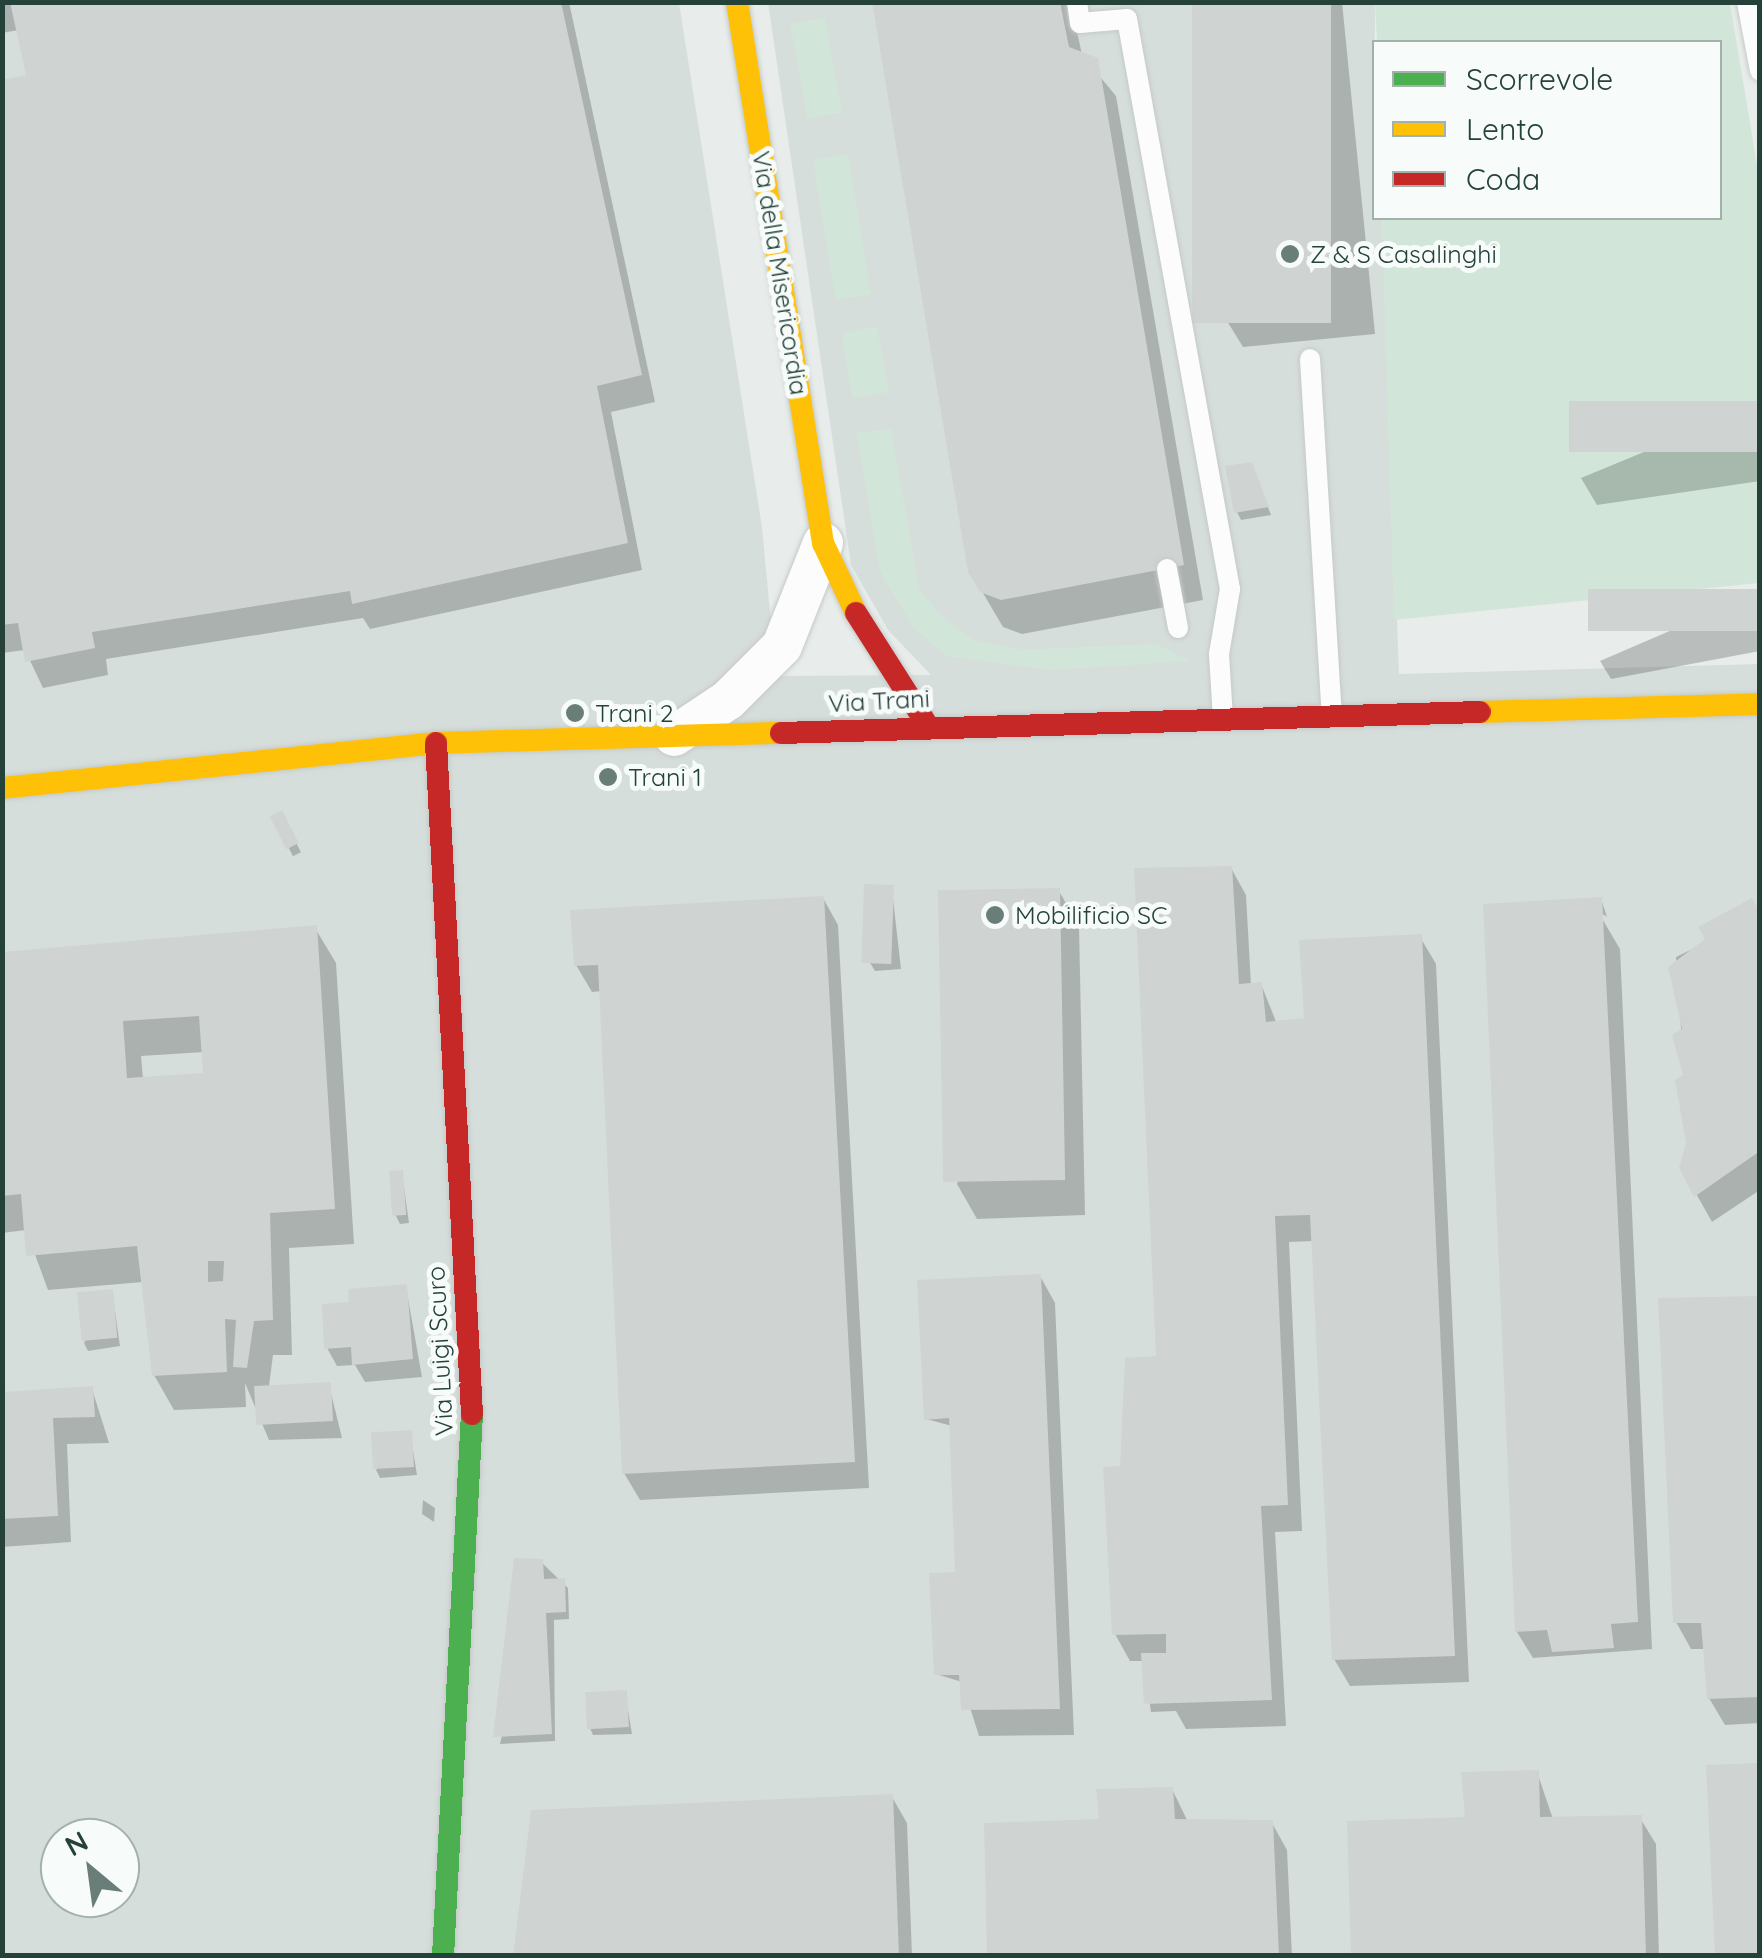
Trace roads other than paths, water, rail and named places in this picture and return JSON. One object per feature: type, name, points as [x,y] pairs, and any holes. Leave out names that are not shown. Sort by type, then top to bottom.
[{"type":"main road","name":"Via della Misericordia","points":[[737,2],[823,543],[873,648],[928,726]]},
{"type":"main road","name":"Via Trani","points":[[2,788],[436,743],[668,740],[928,726],[1760,704]]},
{"type":"main road","name":"Via Luigi Scuro","points":[[436,743],[473,1438],[443,1956]]},
{"type":"street","points":[[668,740],[728,700],[782,646],[823,543]]},
{"type":"lane","points":[[1077,2],[1080,23],[1128,19],[1230,589],[1219,654],[1222,720]]},
{"type":"lane","points":[[1748,2],[1760,71]]},
{"type":"lane","points":[[1310,359],[1332,716]]},
{"type":"lane","points":[[1166,568],[1178,628]]},
{"type":"place","name":"Z & S Casalinghi","points":[[1290,254]]},
{"type":"place","name":"Trani 2","points":[[575,713]]},
{"type":"place","name":"Trani 1","points":[[608,777]]},
{"type":"place","name":"Mobilificio SC","points":[[995,915]]}]
